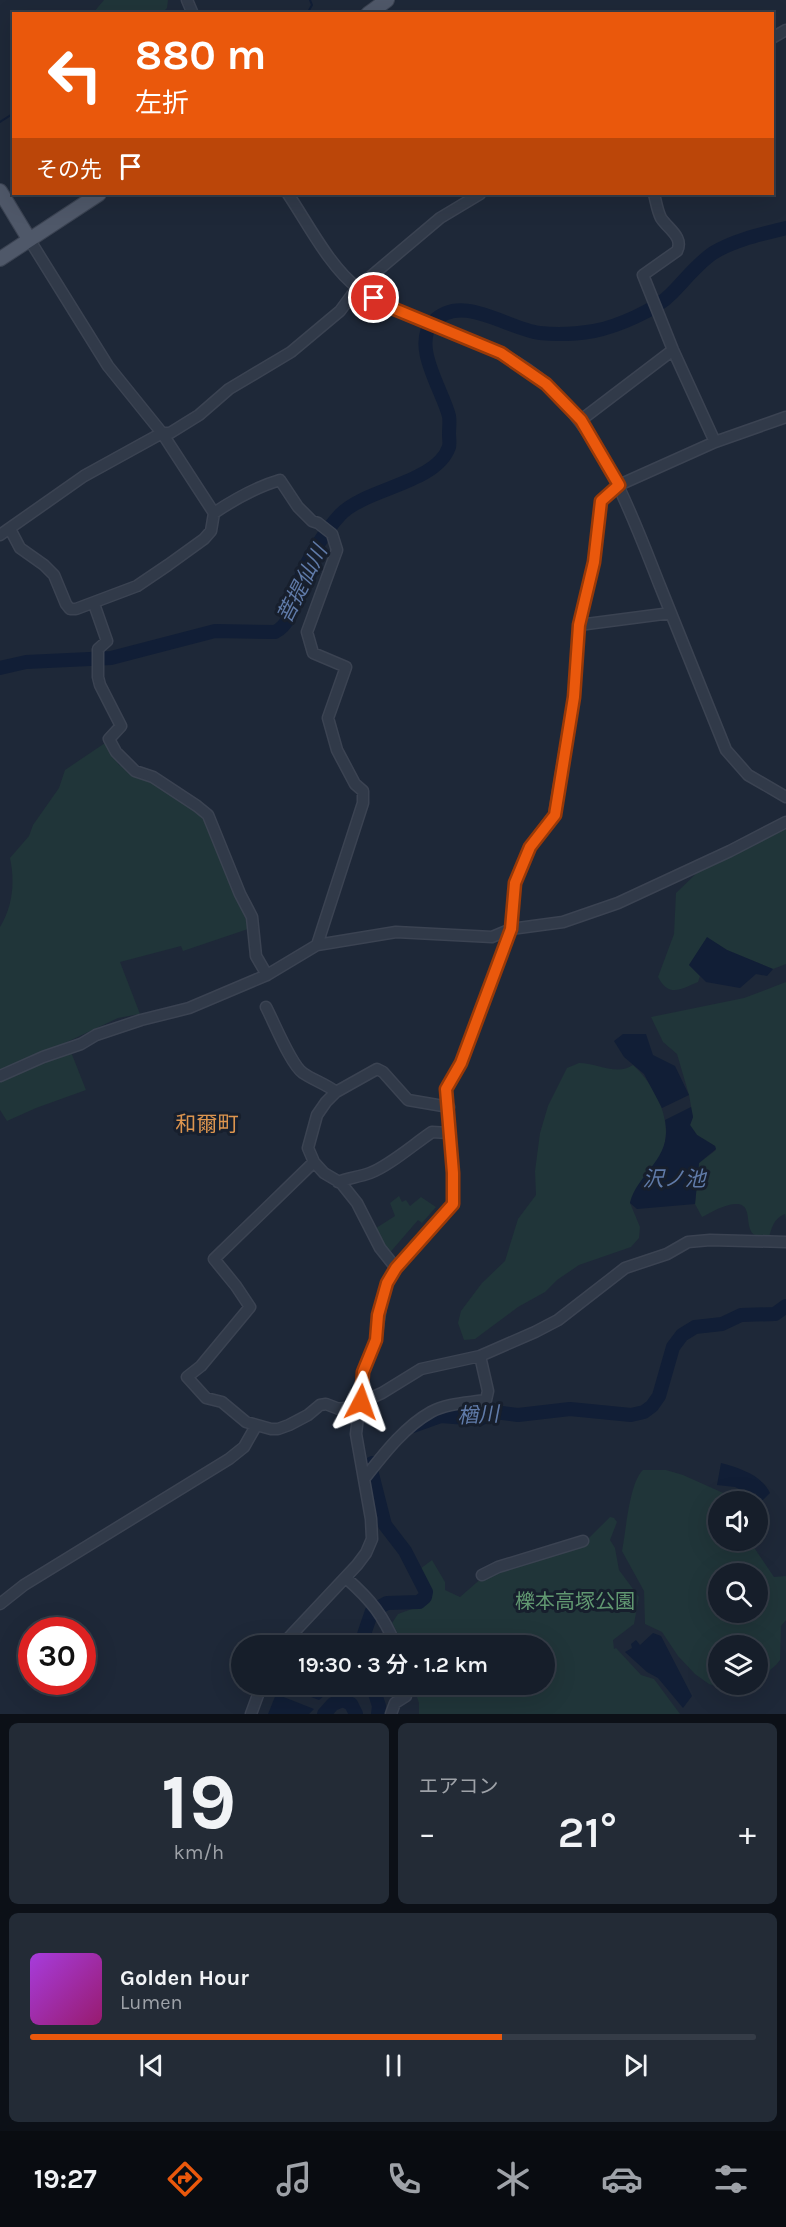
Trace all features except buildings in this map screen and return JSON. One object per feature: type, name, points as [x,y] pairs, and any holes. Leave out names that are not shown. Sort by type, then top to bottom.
[{"type":"main road","points":[[371,12],[387,0]]},
{"type":"main road","points":[[0,191],[29,239]]},
{"type":"main road","points":[[0,259],[97,195]]},
{"type":"street","points":[[289,195],[339,271],[357,288],[392,308],[501,353],[546,384],[581,420],[619,485],[726,750],[748,775],[786,797]]},
{"type":"street","points":[[29,239],[108,366],[162,433],[214,513],[211,531],[204,539],[137,586],[94,604],[70,609],[54,575],[20,548],[5,532],[84,476],[162,433],[170,433],[199,415],[229,389],[291,352],[340,311],[357,288],[440,218],[478,195]]},
{"type":"street","points":[[654,195],[662,218],[679,241],[680,246],[677,251],[643,275],[673,350],[715,442]]},
{"type":"street","points":[[581,420],[673,350]]},
{"type":"street","points":[[292,1635],[346,1578],[366,1553],[372,1539],[356,1434],[363,1372],[376,1340],[378,1315],[387,1283],[396,1268],[453,1204],[449,1107],[446,1089],[461,1063],[511,929],[515,883],[530,847],[555,815],[574,697],[579,625],[594,562],[601,501],[619,485],[715,442],[786,417]]},
{"type":"street","points":[[214,513],[238,497],[280,480],[298,507],[312,521],[332,534],[337,550],[307,632],[313,653],[345,667],[328,718],[337,750],[356,784],[363,791],[363,803],[317,945]]},
{"type":"street","points":[[94,604],[108,641],[98,650],[98,678],[121,726],[109,739],[116,752],[135,771],[153,777],[207,815],[240,894],[252,916],[256,956],[267,975]]},
{"type":"street","points":[[579,625],[671,613]]},
{"type":"street","points":[[0,1076],[43,1057],[81,1044],[96,1035],[141,1020],[189,1008],[267,975],[317,945],[396,932],[492,937],[511,929],[563,922],[618,903],[730,851],[786,822]]},
{"type":"street","points":[[266,1007],[302,1073],[326,1084],[336,1092]]},
{"type":"street","points":[[396,1268],[380,1248],[357,1203],[314,1161],[308,1148],[315,1123],[326,1102],[336,1092],[377,1069],[383,1072],[408,1100],[449,1107]]},
{"type":"street","points":[[338,1182],[353,1176],[368,1174],[381,1167],[432,1131],[449,1133]]},
{"type":"street","points":[[314,1161],[214,1259],[250,1307],[201,1366],[187,1377],[206,1398],[222,1401],[238,1417],[256,1426],[278,1429],[298,1420],[320,1405],[326,1404],[339,1409],[382,1394],[421,1369],[480,1356],[558,1320],[613,1275],[625,1268],[667,1254],[688,1242],[710,1239],[786,1242]]},
{"type":"street","points":[[364,1479],[401,1436],[430,1412],[454,1405],[486,1400],[488,1391],[480,1356]]},
{"type":"street","points":[[0,1604],[24,1585],[229,1459],[244,1447],[256,1426]]},
{"type":"street","points":[[482,1575],[506,1564],[583,1541]]},
{"type":"street","points":[[346,1578],[385,1620],[391,1635]]},
{"type":"street","points":[[251,1714],[258,1695]]},
{"type":"street","points":[[391,1714],[395,1703],[406,1695]]},
{"type":"green space","points":[[104,0],[168,0],[167,8],[163,12],[94,12]]},
{"type":"green space","points":[[105,743],[119,765],[135,771],[200,813],[209,828],[229,882],[247,916],[248,929],[183,951],[181,946],[120,962],[140,1014],[118,1018],[67,1042],[86,1090],[7,1121],[0,1110],[0,927],[8,911],[12,893],[10,858],[29,836],[33,825],[59,788],[65,770]]},
{"type":"green space","points":[[786,826],[786,964],[773,969],[727,950],[707,938],[689,965],[700,976],[698,982],[676,990],[666,988],[658,977],[674,934],[676,893],[703,867]]},
{"type":"green space","points":[[786,982],[786,1220],[785,1214],[774,1223],[769,1237],[758,1237],[749,1227],[745,1207],[739,1204],[729,1205],[702,1217],[695,1204],[699,1163],[716,1150],[715,1146],[697,1135],[690,1125],[693,1117],[689,1095],[677,1054],[663,1042],[651,1017],[744,998]]},
{"type":"green space","points":[[579,1063],[614,1069],[633,1065],[650,1084],[662,1108],[666,1133],[660,1157],[636,1189],[630,1203],[640,1227],[639,1238],[631,1247],[579,1265],[557,1280],[545,1292],[518,1307],[475,1339],[464,1340],[458,1323],[461,1311],[482,1283],[505,1261],[518,1219],[536,1195],[535,1171],[540,1133],[548,1106],[567,1068]]},
{"type":"green space","points":[[399,1196],[402,1202],[406,1200],[410,1206],[421,1197],[436,1207],[422,1223],[418,1220],[387,1256],[373,1230],[395,1216],[390,1203]]},
{"type":"green space","points":[[643,1470],[666,1470],[719,1491],[708,1491],[708,1551],[756,1551],[765,1563],[708,1563],[708,1623],[768,1623],[768,1568],[774,1577],[786,1576],[786,1620],[781,1626],[780,1660],[768,1672],[768,1635],[708,1635],[708,1683],[695,1674],[678,1656],[662,1632],[645,1624],[644,1591],[622,1551],[634,1485]]},
{"type":"green space","name":"櫟本高塚公園","points":[[610,1517],[617,1522],[610,1540],[615,1548],[619,1570],[639,1597],[634,1624],[613,1640],[614,1649],[616,1648],[641,1675],[654,1679],[680,1714],[419,1714],[416,1695],[555,1695],[555,1635],[399,1635],[392,1623],[398,1614],[423,1605],[431,1588],[420,1569],[432,1560],[445,1582],[445,1590],[460,1597],[484,1576],[587,1540]]},
{"type":"water","points":[[707,937],[727,950],[773,969],[767,976],[756,974],[740,988],[706,982],[689,965]]},
{"type":"water","points":[[623,1034],[646,1034],[653,1055],[675,1066],[689,1095],[662,1108],[644,1074],[624,1057],[614,1041]]},
{"type":"water","name":"沢ノ池","points":[[691,1107],[693,1117],[690,1125],[697,1135],[715,1146],[716,1149],[699,1163],[695,1204],[637,1209],[630,1203],[640,1182],[660,1155],[666,1133],[665,1120]]},
{"type":"water","points":[[721,1463],[756,1477],[762,1481],[770,1493],[768,1495],[768,1491],[743,1491],[735,1487],[717,1485]]},
{"type":"water","points":[[653,1633],[661,1636],[692,1696],[683,1708],[658,1678],[647,1672],[625,1652],[632,1648],[631,1644],[636,1640],[640,1645]]},
{"type":"water","points":[[276,1695],[314,1709],[309,1714],[268,1714]]},
{"type":"water","points":[[306,1695],[325,1695],[319,1700]]},
{"type":"waterway","points":[[308,12],[312,5],[310,0]]},
{"type":"waterway","points":[[0,122],[12,114]]},
{"type":"waterway","name":"菩提仙川","points":[[0,668],[26,662],[111,658],[215,631],[275,632],[282,628],[290,615],[304,569],[329,528],[340,515],[366,498],[415,478],[430,469],[442,459],[449,447],[449,416],[430,368],[425,343],[427,332],[433,322],[457,310],[471,311],[540,333],[573,333],[603,329],[624,322],[656,306],[702,262],[721,248],[786,228]]},
{"type":"waterway","name":"楢川","points":[[413,1426],[441,1416],[480,1419],[495,1412],[518,1415],[570,1409],[631,1415],[644,1412],[659,1396],[673,1347],[682,1335],[695,1327],[722,1324],[741,1315],[775,1314],[786,1306]]},
{"type":"waterway","name":"楢川","points":[[364,1635],[372,1611],[387,1603],[419,1602],[425,1597],[426,1592],[405,1551],[385,1525],[370,1466],[372,1463]]},
{"type":"waterway","name":"楢川","points":[[376,1695],[379,1706],[378,1714]]},
{"type":"waterway","name":"楢川","points":[[324,1714],[333,1704],[343,1700],[351,1704],[356,1714]]},
{"type":"district","name":"和爾町","points":[[207,1124]]},
{"type":"route","points":[[361,1402],[363,1372],[376,1340],[378,1315],[387,1283],[396,1268],[453,1204],[449,1107],[446,1089],[461,1063],[511,929],[515,883],[530,847],[555,815],[574,697],[579,625],[594,562],[601,501],[619,485],[581,420],[546,384],[501,353],[392,308],[374,298]]}]
